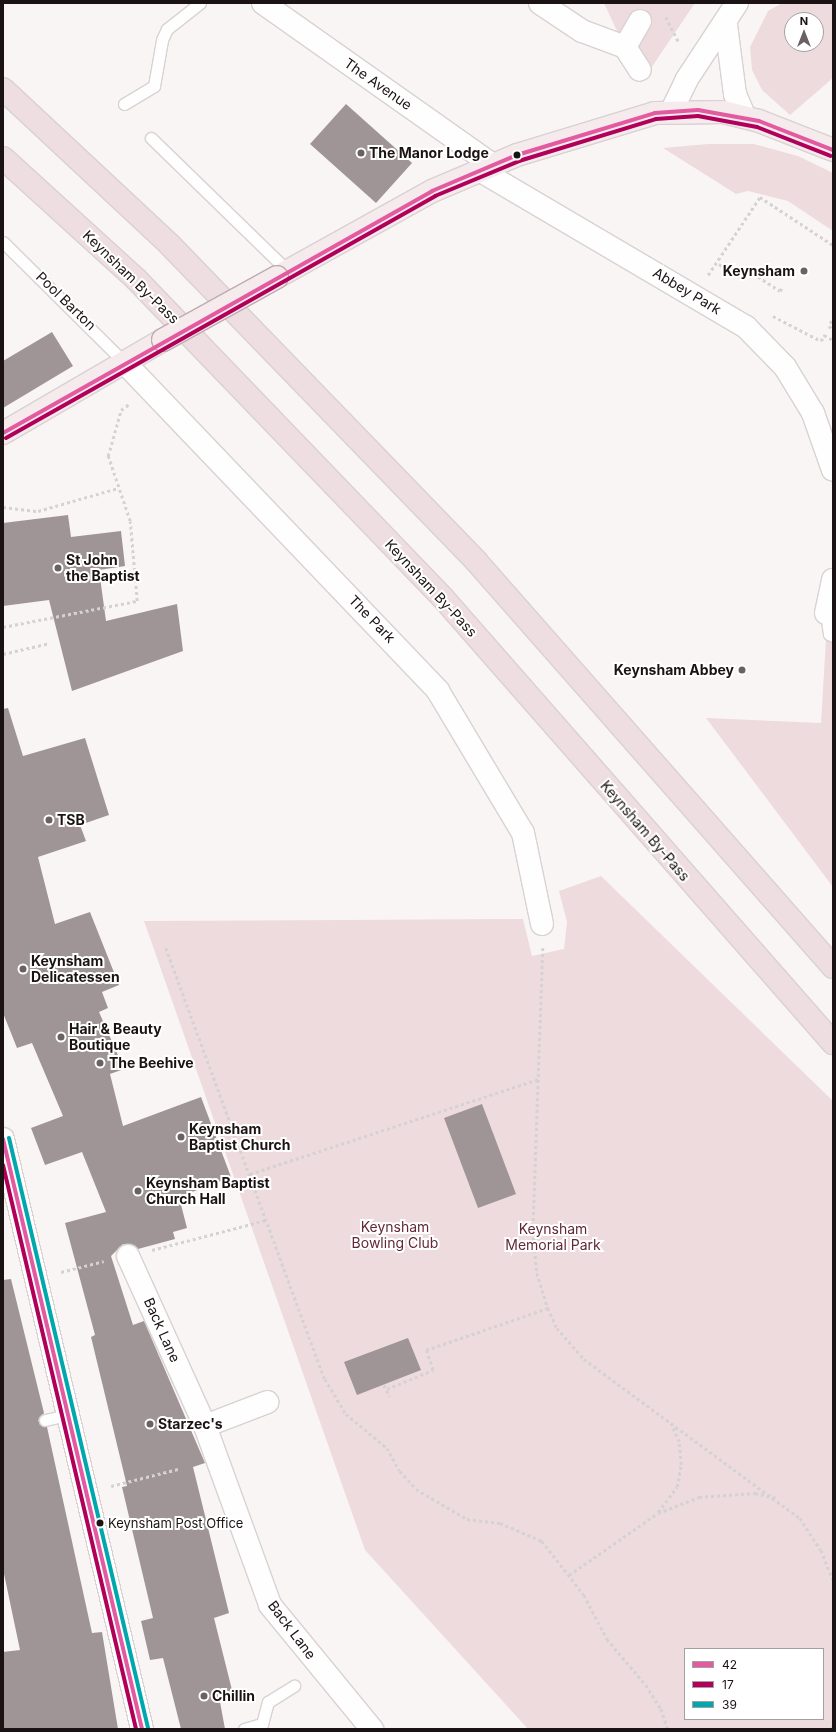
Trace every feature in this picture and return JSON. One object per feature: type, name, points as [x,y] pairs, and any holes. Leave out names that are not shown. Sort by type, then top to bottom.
[{"type":"highway","points":[[3,89],[170,245],[476,561],[833,966]]},
{"type":"highway","name":"Keynsham By-Pass","points":[[3,158],[136,279],[443,598],[833,1043]]},
{"type":"main road","points":[[3,433],[163,340],[432,191],[517,155],[636,118],[672,110],[698,110],[745,117],[833,150]]},
{"type":"street","name":"The Avenue","points":[[263,3],[487,168]]},
{"type":"street","points":[[540,3],[582,31],[625,47],[640,70]]},
{"type":"street","points":[[672,110],[687,79],[726,25],[737,3]]},
{"type":"street","points":[[625,47],[640,21]]},
{"type":"street","points":[[726,25],[735,94],[745,117]]},
{"type":"street","name":"Abbey Park","points":[[487,168],[746,327],[785,367],[813,413],[833,470]]},
{"type":"street","name":"The Park","points":[[125,363],[438,691],[523,833],[542,924]]},
{"type":"street","points":[[826,613],[833,580]]},
{"type":"street","points":[[3,1139],[84,1492],[142,1729]]},
{"type":"street","name":"Back Lane","points":[[128,1256],[205,1426],[270,1605],[372,1729]]},
{"type":"street","points":[[205,1426],[268,1402]]},
{"type":"lane","points":[[124,104],[154,86],[162,40],[167,29],[200,3]]},
{"type":"lane","points":[[151,138],[282,274]]},
{"type":"lane","name":"Pool Barton","points":[[3,242],[125,363]]},
{"type":"lane","points":[[826,613],[829,634],[833,636]]},
{"type":"lane","points":[[45,1420],[66,1415]]},
{"type":"lane","points":[[244,1729],[263,1726],[268,1702],[294,1686]]},
{"type":"path","points":[[705,279],[719,264],[760,197],[833,245]]},
{"type":"path","points":[[719,264],[743,279],[748,270],[782,287]]},
{"type":"path","points":[[832,321],[829,326],[833,329]]},
{"type":"path","points":[[3,627],[137,601],[130,521],[108,456],[121,410],[151,389]]},
{"type":"path","points":[[3,507],[38,511],[118,488]]},
{"type":"path","points":[[3,654],[50,643]]},
{"type":"path","points":[[542,924],[539,1079],[533,1232],[537,1273],[548,1308],[557,1328],[584,1359],[671,1424],[779,1499],[800,1518],[821,1550],[833,1580]]},
{"type":"path","points":[[166,948],[325,1378],[346,1414],[387,1448],[400,1471],[416,1489],[467,1519],[500,1523],[542,1541],[569,1575],[607,1639],[654,1697],[668,1729]]},
{"type":"path","points":[[250,1174],[539,1079]]},
{"type":"path","points":[[387,1389],[434,1370],[426,1350],[548,1308]]},
{"type":"path","points":[[384,1384],[390,1397]]},
{"type":"path","points":[[658,1513],[677,1488],[682,1465],[679,1442],[671,1424]]},
{"type":"path","points":[[84,1492],[178,1469]]},
{"type":"path","points":[[569,1575],[658,1513],[699,1497],[730,1492],[755,1492],[779,1499]]},
{"type":"path","points":[[831,1729],[833,1725]]},
{"type":"green space","points":[[604,3],[695,3],[641,83]]},
{"type":"green space","points":[[782,3],[833,3],[833,78],[790,115],[762,90],[752,70],[750,47],[768,11]]},
{"type":"green space","points":[[708,144],[754,144],[798,156],[833,173],[833,231],[788,201],[748,191],[736,194],[663,148]]},
{"type":"green space","points":[[826,639],[833,639],[833,887],[706,718],[821,723]]},
{"type":"green space","name":"Keynsham Memorial Park","points":[[601,876],[833,1101],[833,1729],[528,1729],[365,1550],[144,921],[523,919],[532,956],[564,949],[567,922],[559,891]]},
{"type":"building","name":"The Manor Lodge","points":[[346,104],[412,163],[376,203],[310,144]]},
{"type":"building","points":[[52,332],[73,366],[3,408],[3,361]]},
{"type":"building","points":[[68,515],[71,537],[121,531],[125,566],[99,570],[106,621],[177,604],[183,651],[72,691],[49,600],[3,606],[3,523]]},
{"type":"building","points":[[8,708],[23,756],[85,738],[109,815],[80,825],[86,841],[38,857],[55,924],[90,912],[119,985],[102,992],[108,1008],[99,1012],[124,1069],[110,1074],[123,1126],[201,1097],[231,1177],[179,1197],[187,1228],[173,1232],[175,1239],[138,1249],[123,1244],[111,1256],[133,1325],[144,1321],[205,1463],[193,1467],[229,1613],[214,1618],[234,1698],[220,1702],[225,1729],[181,1729],[163,1658],[150,1660],[141,1621],[153,1618],[122,1487],[127,1486],[91,1337],[95,1335],[65,1223],[106,1212],[82,1152],[45,1165],[31,1128],[63,1116],[32,1043],[17,1048],[3,1013],[3,709]]},
{"type":"building","points":[[482,1104],[516,1194],[478,1208],[444,1118]]},
{"type":"building","points":[[11,1279],[44,1413],[38,1421],[47,1427],[92,1633],[102,1632],[118,1729],[3,1729],[3,1652],[20,1650],[3,1569],[3,1280]]},
{"type":"building","points":[[408,1338],[421,1370],[357,1395],[344,1362]]},
{"type":"transit line","name":"42","points":[[3,433],[432,191],[517,155],[655,113],[698,110],[759,121],[833,150]]},
{"type":"transit line","name":"17","points":[[6,438],[435,196],[519,161],[656,119],[698,116],[757,127],[831,156]]},
{"type":"transit line","name":"39","points":[[9,1138],[148,1728]]},
{"type":"transit line","name":"42","points":[[3,1139],[142,1729]]},
{"type":"transit line","name":"17","points":[[3,1165],[136,1729]]},
{"type":"place","name":"The Manor Lodge","points":[[361,153]]},
{"type":"place","name":"Keynsham","points":[[804,271]]},
{"type":"place","name":"St John the Baptist","points":[[58,568]]},
{"type":"place","name":"Keynsham Abbey","points":[[742,670]]},
{"type":"place","name":"TSB","points":[[49,820]]},
{"type":"place","name":"Keynsham Delicatessen","points":[[23,969]]},
{"type":"place","name":"Hair & Beauty Boutique","points":[[61,1037]]},
{"type":"place","name":"The Beehive","points":[[100,1063]]},
{"type":"place","name":"Keynsham Baptist Church","points":[[181,1137]]},
{"type":"place","name":"Keynsham Baptist Church Hall","points":[[138,1191]]},
{"type":"place","name":"Starzec's","points":[[150,1424]]},
{"type":"place","name":"Keynsham Post Office","points":[[100,1523]]},
{"type":"place","name":"Chillin","points":[[204,1696]]},
{"type":"park label","name":"Keynsham Bowling Club","points":[[395,1236]]}]
